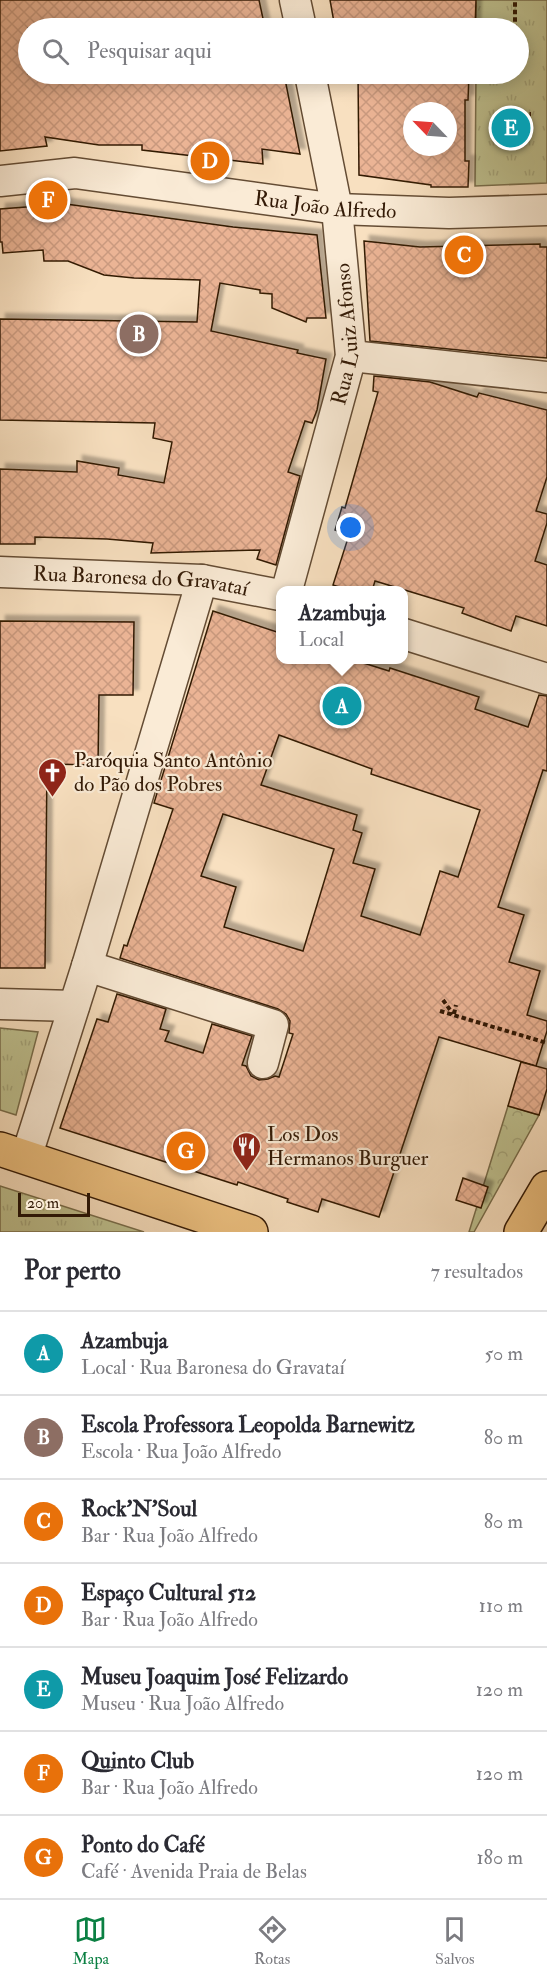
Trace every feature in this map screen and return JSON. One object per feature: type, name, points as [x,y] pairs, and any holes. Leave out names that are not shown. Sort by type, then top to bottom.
[{"type":"main road","points":[[13,1154],[251,1232]]},
{"type":"main road","points":[[521,1232],[547,1188]]},
{"type":"street","points":[[295,0],[299,18]]},
{"type":"street","name":"Rua Luiz Afonso","points":[[288,586],[351,356],[337,209],[312,84]]},
{"type":"street","name":"Rua João Alfredo","points":[[0,181],[75,173],[337,209],[450,213],[547,210]]},
{"type":"street","points":[[351,356],[547,377]]},
{"type":"street","name":"Rua Baronesa do Gravataí","points":[[0,572],[202,580],[276,595]]},
{"type":"street","points":[[13,1154],[74,1006],[202,580]]},
{"type":"street","points":[[408,635],[547,679]]},
{"type":"street","points":[[87,966],[273,1025],[263,1064]]},
{"type":"street","points":[[0,1004],[74,1006]]},
{"type":"path","points":[[514,18],[515,0]]},
{"type":"path","points":[[507,114],[531,114]]},
{"type":"path","points":[[443,1000],[453,1015]]},
{"type":"path","points":[[453,1015],[456,1005]]},
{"type":"path","points":[[440,1011],[547,1043]]},
{"type":"green space","points":[[434,0],[547,0],[547,183],[475,186],[476,84],[529,84],[529,18],[476,18],[476,3],[434,2]]},
{"type":"green space","points":[[0,1028],[38,1032],[16,1115],[0,1110]]},
{"type":"green space","points":[[508,1106],[539,1115],[474,1232],[469,1232]]},
{"type":"green space","points":[[0,1186],[144,1232],[0,1232]]},
{"type":"building","points":[[0,0],[259,0],[263,18],[18,18],[18,84],[286,84],[300,154],[262,149],[263,164],[142,150],[142,145],[99,145],[45,137],[47,146],[0,151]]},
{"type":"building","points":[[330,0],[476,0],[475,18],[333,18]]},
{"type":"building","points":[[358,84],[469,84],[468,100],[465,100],[465,161],[469,161],[468,187],[431,187],[431,185],[359,175]]},
{"type":"building","points":[[66,204],[233,227],[317,235],[326,318],[307,318],[306,322],[272,308],[272,294],[220,283],[211,331],[298,350],[297,353],[326,359],[317,410],[312,423],[305,421],[288,472],[300,476],[276,565],[257,559],[260,550],[151,553],[153,543],[35,537],[35,544],[0,544],[0,469],[77,472],[77,461],[119,468],[118,475],[164,483],[172,442],[153,438],[155,423],[0,420],[0,319],[197,322],[200,280],[104,275],[68,261],[44,261],[43,250],[3,253],[2,242],[0,242],[0,209]]},
{"type":"building","points":[[364,241],[420,247],[540,244],[540,247],[547,247],[547,358],[370,341]]},
{"type":"building","points":[[374,376],[430,382],[477,397],[479,393],[547,410],[547,477],[536,511],[547,514],[547,523],[535,561],[547,565],[547,626],[516,616],[511,631],[462,613],[464,608],[408,591],[408,586],[391,586],[375,581],[374,586],[333,585],[349,535],[335,530],[342,507],[345,508],[378,392],[373,391]]},
{"type":"building","points":[[213,611],[276,632],[276,664],[367,664],[389,671],[390,668],[479,697],[475,709],[528,727],[539,695],[547,696],[547,771],[543,770],[498,907],[524,915],[509,962],[540,971],[527,1015],[547,1021],[547,1031],[536,1066],[439,1037],[379,1217],[322,1199],[318,1212],[238,1182],[237,1185],[60,1128],[97,1019],[108,1022],[117,994],[166,1009],[160,1029],[169,1031],[165,1041],[203,1053],[212,1024],[252,1036],[242,1065],[246,1066],[251,1076],[259,1080],[279,1077],[293,1034],[289,1033],[290,1021],[286,1014],[278,1009],[120,958],[124,945],[127,946],[173,809],[154,803]],"holes":[[[279,735],[372,769],[371,774],[480,810],[458,877],[440,871],[420,935],[361,916],[375,869],[353,863],[362,833],[353,830],[357,815],[261,785]],[[223,814],[334,849],[303,951],[224,927],[236,887],[201,876]]]},
{"type":"building","name":"Paróquia Santo Antônio do Pão dos Pobres","points":[[0,621],[134,622],[133,695],[99,695],[98,765],[47,764],[45,968],[0,968]]},
{"type":"building","points":[[521,1062],[547,1069],[547,1089],[539,1115],[508,1106]]},
{"type":"building","points":[[463,1178],[488,1187],[481,1208],[456,1200]]},
{"type":"place","name":"Museu Joaquim José Felizardo","points":[[511,128]]},
{"type":"place","name":"Espaço Cultural 512","points":[[210,161]]},
{"type":"place","name":"Quinto Club","points":[[48,200]]},
{"type":"place","name":"Rock'N'Soul","points":[[464,255]]},
{"type":"place","name":"Escola Professora Leopolda Barnewitz","points":[[139,334]]},
{"type":"place","name":"Azambuja","points":[[342,706]]},
{"type":"place","name":"Paróquia Santo Antônio do Pão dos Pobres","points":[[53,798]]},
{"type":"place","name":"Ponto do Café","points":[[186,1151]]},
{"type":"place","name":"Los Dos Hermanos Burguer","points":[[246,1172]]}]
